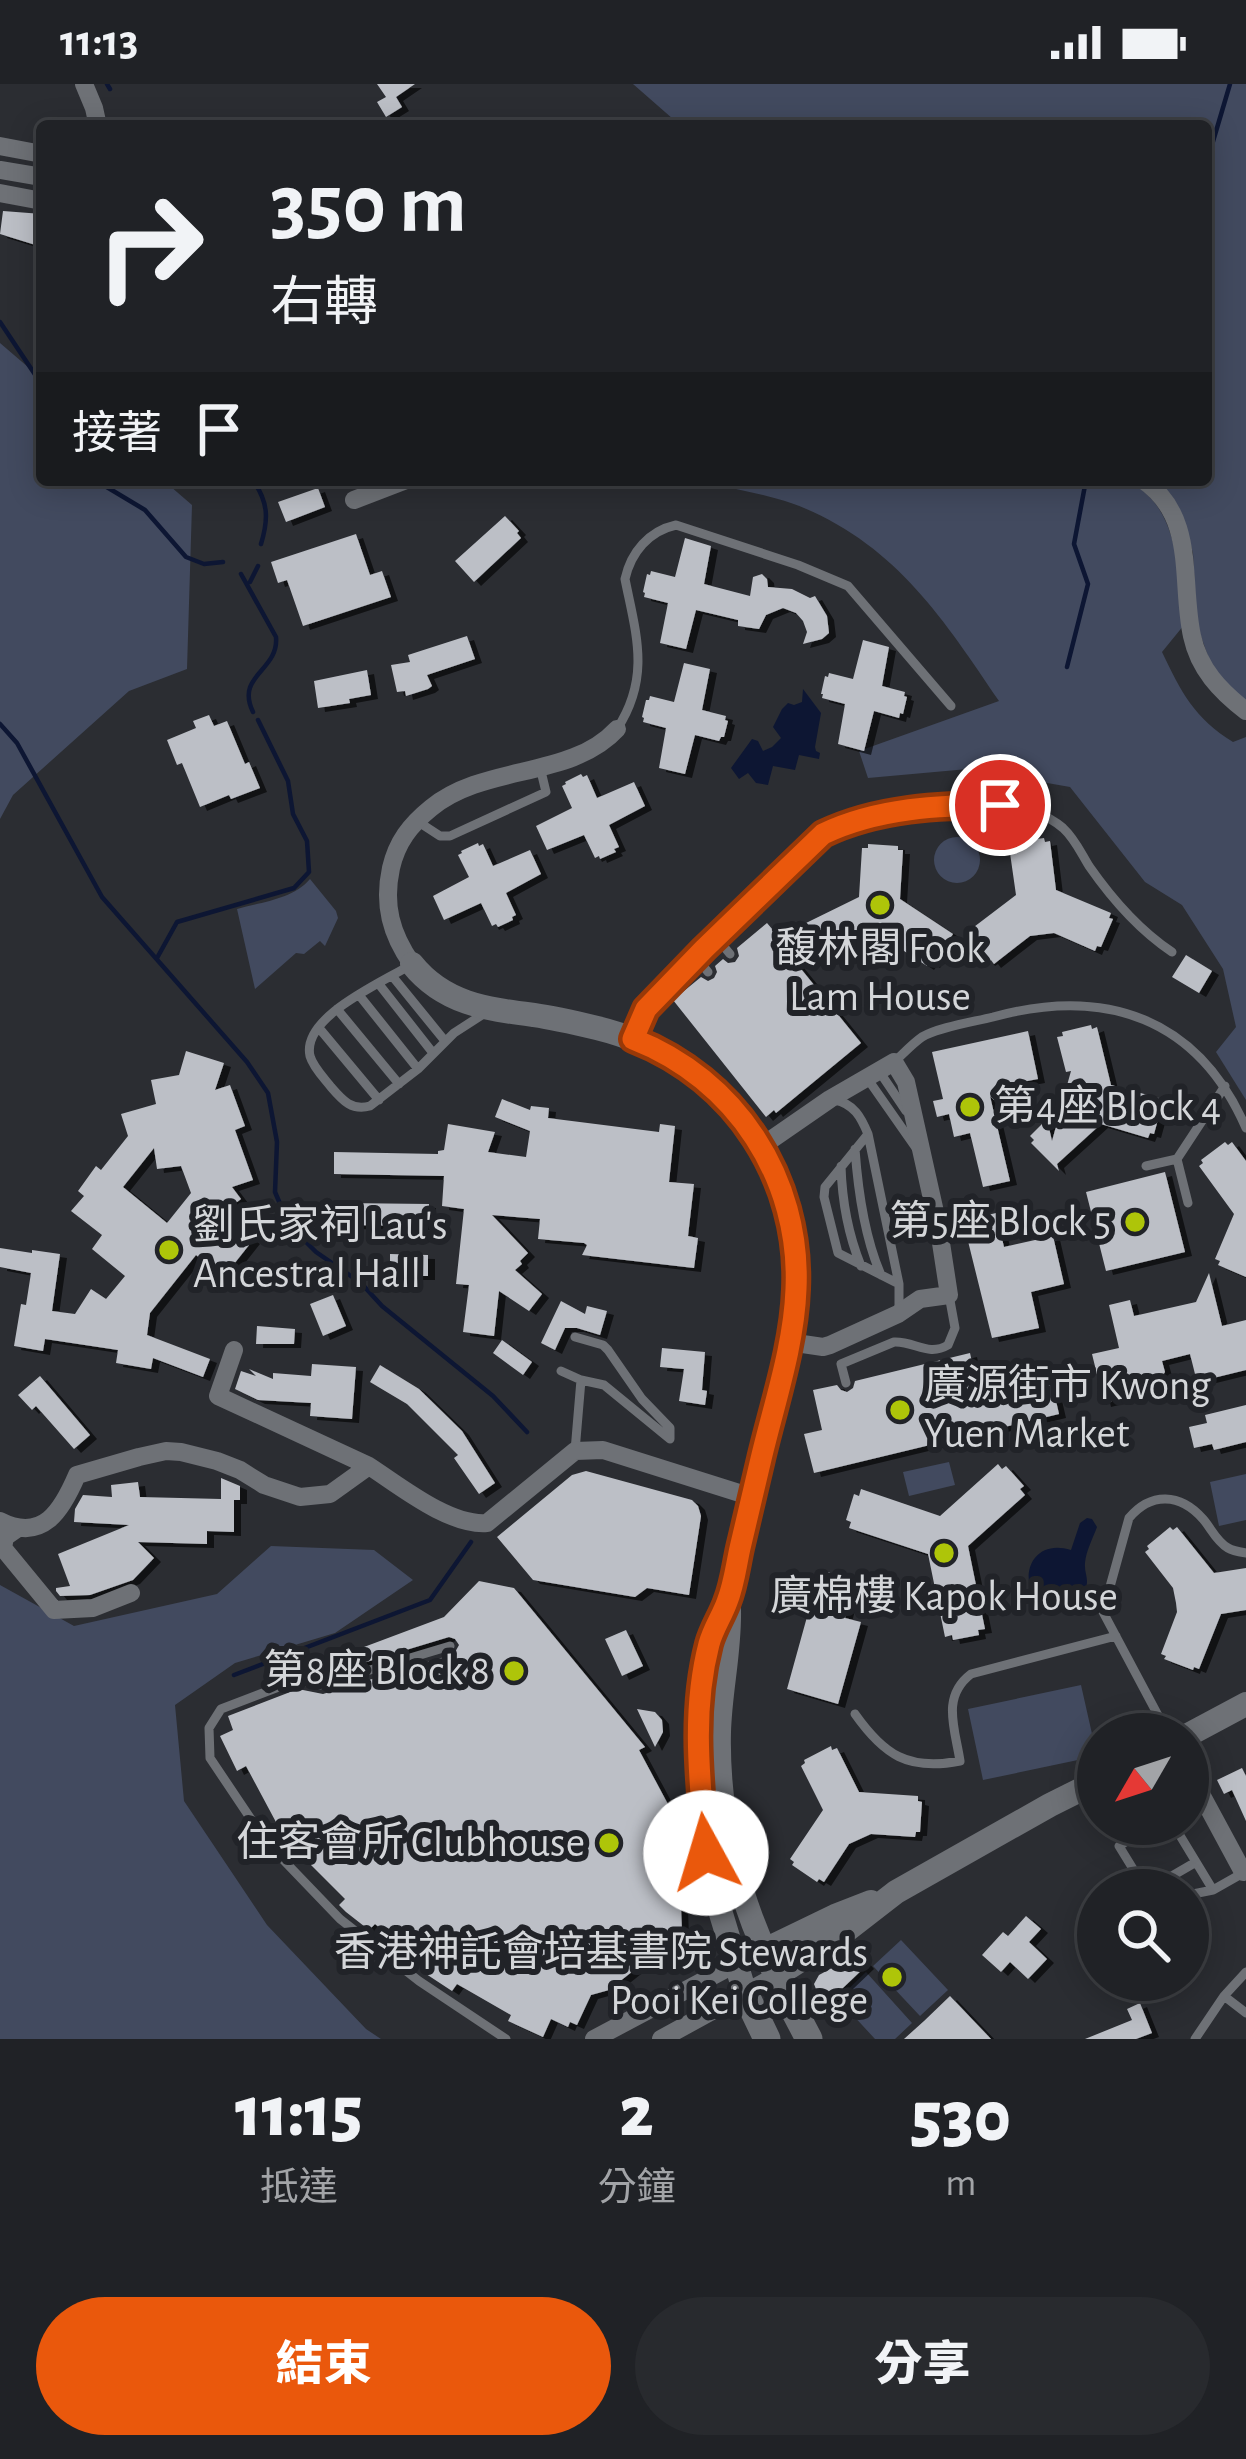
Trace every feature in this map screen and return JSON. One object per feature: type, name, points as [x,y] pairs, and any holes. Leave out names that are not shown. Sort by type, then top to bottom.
[{"type":"main road","points":[[770,1964],[808,2039]]},
{"type":"main road","points":[[746,1993],[767,2039]]},
{"type":"street","points":[[84,84],[97,120]]},
{"type":"street","points":[[0,146],[36,153]]},
{"type":"street","points":[[0,170],[36,176]]},
{"type":"street","points":[[0,194],[36,200]]},
{"type":"street","points":[[354,500],[390,486]]},
{"type":"street","points":[[1151,486],[1180,530],[1196,650],[1220,691],[1246,711]]},
{"type":"street","points":[[616,729],[592,748],[462,787],[443,798],[416,820],[399,843],[388,896],[402,971],[490,1010],[539,1016],[633,1039],[677,1059],[734,1108],[776,1175],[792,1229],[796,1287],[789,1342],[729,1599],[710,1642],[697,1744],[712,1884],[746,1993]]},
{"type":"street","points":[[762,1146],[880,1070],[907,1082],[949,1295],[920,1299],[830,1345],[789,1342]]},
{"type":"street","points":[[234,1350],[218,1396],[369,1466],[466,1521],[487,1523],[540,1486],[575,1451],[589,1448],[752,1496]]},
{"type":"street","points":[[9,1525],[26,1528],[52,1519],[63,1509],[77,1475],[166,1451],[218,1461],[299,1497],[330,1494],[369,1466]]},
{"type":"street","points":[[0,1504],[9,1525],[3,1547],[54,1610],[93,1608],[130,1592]]},
{"type":"street","points":[[729,1599],[730,1642],[719,1729],[722,1791],[735,1873],[770,1964]]},
{"type":"street","points":[[1209,1724],[1246,1704]]},
{"type":"street","points":[[594,2039],[734,1964],[770,1964],[848,1930],[896,1892],[1077,1791]]},
{"type":"street","points":[[1209,1809],[1244,1875]]},
{"type":"street","points":[[661,2039],[746,1993],[770,1964]]},
{"type":"lane","points":[[616,729],[631,703],[640,656],[626,571],[647,539],[676,525],[848,586],[951,706]]},
{"type":"lane","points":[[416,820],[433,832],[450,836],[545,793],[541,767]]},
{"type":"lane","points":[[633,1039],[646,1009],[809,846],[828,831],[907,810],[1000,805],[1040,815],[1064,830],[1120,904],[1146,933],[1172,952]]},
{"type":"lane","points":[[716,937],[730,954]]},
{"type":"lane","points":[[696,957],[708,972]]},
{"type":"lane","points":[[445,1041],[402,971],[338,1009],[311,1042],[311,1059],[347,1104],[367,1108],[418,1069],[445,1041],[490,1010]]},
{"type":"lane","points":[[378,983],[433,1053]]},
{"type":"lane","points":[[358,994],[418,1069]]},
{"type":"lane","points":[[922,1157],[880,1070],[925,1035],[1011,1012],[1064,1004],[1129,1013],[1166,1030],[1199,1055],[1225,1086],[1246,1128]]},
{"type":"lane","points":[[338,1009],[399,1084]]},
{"type":"lane","points":[[319,1028],[379,1100]]},
{"type":"lane","points":[[1146,1166],[1177,1159],[1225,1086]]},
{"type":"lane","points":[[830,1099],[859,1113],[868,1134],[899,1284],[898,1314]]},
{"type":"lane","points":[[868,1134],[825,1187],[824,1198],[838,1253],[899,1284]]},
{"type":"lane","points":[[855,1149],[868,1234],[881,1275]]},
{"type":"lane","points":[[1177,1159],[1188,1203]]},
{"type":"lane","points":[[841,1166],[842,1192],[861,1265]]},
{"type":"lane","points":[[846,1383],[841,1364],[894,1342],[931,1351],[948,1345],[955,1328],[949,1295]]},
{"type":"lane","points":[[561,1371],[604,1385],[670,1438],[670,1429],[608,1350],[574,1337]]},
{"type":"lane","points":[[575,1451],[581,1380]]},
{"type":"lane","points":[[1157,1713],[1103,1612],[1130,1518],[1152,1500],[1181,1501],[1230,1550],[1246,1553]]},
{"type":"lane","points":[[855,1714],[876,1744],[897,1755],[918,1763],[960,1761],[951,1706],[954,1691],[971,1673],[1116,1636]]},
{"type":"lane","points":[[450,1646],[320,1685],[297,1679],[221,1709],[207,1739],[210,1757],[267,1843],[340,1919],[419,1981],[506,2039]]},
{"type":"lane","points":[[1186,1845],[1213,1890]]},
{"type":"lane","points":[[1184,1869],[1196,1862]]},
{"type":"lane","points":[[1209,1891],[1244,1875]]},
{"type":"lane","points":[[1195,2039],[1246,1972]]},
{"type":"lane","points":[[1224,1996],[1246,2013]]},
{"type":"shaded area","points":[[633,84],[1246,84],[1246,703],[1215,676],[1197,625],[1193,553],[1183,518],[1158,486],[1212,486],[1212,120],[674,120]]},
{"type":"shaded area","points":[[0,343],[36,374],[36,486],[170,486],[192,505],[187,669],[129,691],[13,795],[0,819]]},
{"type":"shaded area","points":[[721,486],[1135,486],[1155,503],[1172,540],[1184,625],[1162,652],[1198,714],[1233,742],[1246,737],[1246,1100],[1216,1052],[1236,1027],[1223,969],[1182,905],[1145,882],[1070,787],[968,769],[868,778],[859,751],[999,701],[938,615],[893,565],[837,524],[765,496]]},
{"type":"shaded area","points":[[803,689],[821,713],[815,747],[819,759],[799,755],[795,770],[773,766],[768,785],[756,783],[748,773],[739,779],[731,768],[752,739],[763,751],[781,738],[773,727],[788,703],[802,702]]},
{"type":"shaded area","points":[[957,837],[973,844],[980,860],[973,876],[957,883],[941,876],[934,860],[941,844]]},
{"type":"shaded area","points":[[310,879],[338,918],[325,946],[320,941],[304,954],[296,953],[255,989],[237,909],[286,895]]},
{"type":"shaded area","points":[[949,1462],[955,1485],[909,1496],[903,1472]]},
{"type":"shaded area","points":[[1246,1474],[1246,1520],[1219,1526],[1210,1482]]},
{"type":"shaded area","points":[[1087,1518],[1097,1527],[1086,1558],[1085,1590],[1070,1604],[1047,1605],[1030,1587],[1032,1563],[1053,1548],[1071,1550],[1080,1523]]},
{"type":"shaded area","points":[[271,1546],[374,1550],[413,1580],[335,1633],[235,1663],[175,1705],[184,1801],[267,1925],[381,2039],[0,2039],[0,1585],[74,1626],[217,1594]]},
{"type":"shaded area","points":[[1081,1685],[1087,1713],[1077,1713],[1077,1760],[983,1780],[968,1709]]},
{"type":"shaded area","points":[[901,1940],[948,1990],[920,2016],[873,1966]]},
{"type":"shaded area","points":[[866,1972],[912,2023],[895,2039],[875,2039],[838,1999]]},
{"type":"building","points":[[377,84],[415,84],[396,97],[402,107],[386,117],[377,102],[386,97]]},
{"type":"building","points":[[3,211],[36,214],[36,245],[0,234]]},
{"type":"building","points":[[318,488],[325,507],[286,522],[278,502]]},
{"type":"building","points":[[505,516],[521,538],[474,582],[455,561]]},
{"type":"building","points":[[356,534],[370,575],[382,571],[391,597],[303,626],[287,580],[278,583],[271,562]]},
{"type":"building","points":[[685,538],[711,546],[704,584],[750,596],[753,577],[762,574],[768,587],[815,596],[827,616],[829,633],[803,644],[807,632],[803,621],[783,608],[766,615],[759,629],[696,610],[686,649],[660,643],[668,603],[644,597],[647,574],[675,577]]},
{"type":"building","points":[[467,636],[475,659],[427,675],[432,686],[428,689],[406,696],[405,691],[397,692],[391,665],[410,662],[408,655]]},
{"type":"building","points":[[863,640],[889,647],[882,686],[905,692],[907,697],[899,718],[874,711],[864,751],[838,744],[845,704],[821,694],[829,673],[853,679]]},
{"type":"building","points":[[684,663],[710,669],[702,710],[726,716],[728,721],[719,741],[695,735],[685,774],[659,768],[666,728],[643,722],[642,717],[650,696],[674,702]]},
{"type":"building","points":[[367,670],[371,695],[318,708],[314,681]]},
{"type":"building","points":[[209,715],[214,726],[227,721],[260,788],[200,807],[167,740],[196,728],[193,721]]},
{"type":"building","points":[[587,775],[597,798],[634,782],[645,806],[609,825],[619,847],[600,859],[595,858],[584,835],[547,850],[536,826],[572,808],[562,786]]},
{"type":"building","points":[[1044,838],[1050,841],[1056,890],[1111,913],[1113,919],[1101,947],[1095,951],[1054,933],[1030,936],[994,964],[988,962],[966,933],[1016,895],[1009,846]]},
{"type":"building","points":[[483,844],[493,866],[530,850],[541,874],[506,893],[516,915],[498,927],[492,926],[481,903],[444,920],[433,896],[469,877],[458,855]]},
{"type":"building","name":"馥林閣 Fook Lam House","points":[[868,844],[903,850],[900,899],[953,934],[933,964],[927,966],[875,932],[874,941],[865,940],[822,962],[806,923],[859,897],[862,848]]},
{"type":"building","points":[[767,923],[861,1043],[766,1117],[673,1000],[701,977],[714,978],[715,966],[723,959],[735,962],[737,948]]},
{"type":"building","points":[[1186,955],[1212,971],[1199,993],[1172,977]]},
{"type":"building","points":[[1097,1027],[1111,1085],[1159,1098],[1162,1105],[1154,1134],[1148,1138],[1101,1124],[1057,1164],[1059,1171],[1031,1143],[1030,1136],[1047,1119],[1052,1141],[1062,1105],[1082,1086],[1066,1089],[1071,1071],[1066,1072],[1057,1037]]},
{"type":"building","name":"第4座 Block 4","points":[[1028,1031],[1038,1079],[1022,1082],[1026,1099],[1010,1102],[1014,1120],[990,1096],[1010,1181],[983,1187],[970,1133],[954,1137],[949,1114],[937,1117],[933,1101],[943,1099],[932,1052]]},
{"type":"building","points":[[186,1051],[224,1063],[215,1090],[230,1085],[245,1126],[235,1130],[253,1180],[232,1187],[241,1199],[228,1209],[240,1221],[236,1226],[253,1240],[234,1264],[243,1272],[233,1284],[196,1255],[150,1313],[147,1335],[210,1359],[203,1377],[153,1358],[151,1369],[116,1363],[118,1350],[45,1339],[43,1351],[14,1346],[31,1273],[0,1267],[0,1248],[60,1254],[52,1311],[75,1314],[91,1289],[106,1299],[125,1276],[92,1249],[102,1235],[71,1211],[84,1196],[78,1191],[96,1166],[101,1170],[128,1136],[121,1114],[156,1104],[151,1080],[179,1075]],"holes":[[[154,1148],[157,1169],[181,1166],[191,1193],[167,1223],[123,1187]]]},
{"type":"building","points":[[502,1099],[530,1110],[531,1106],[549,1108],[548,1118],[659,1132],[660,1124],[675,1126],[669,1182],[694,1184],[688,1236],[698,1238],[694,1268],[582,1255],[584,1243],[538,1239],[540,1219],[492,1215],[528,1253],[515,1270],[542,1294],[529,1311],[499,1291],[494,1336],[463,1332],[469,1285],[456,1284],[464,1209],[442,1206],[444,1176],[334,1174],[334,1152],[438,1154],[444,1150],[448,1124],[495,1132],[488,1152],[526,1157],[530,1131],[495,1117]]},
{"type":"building","points":[[1225,1142],[1232,1142],[1246,1161],[1246,1277],[1218,1265],[1215,1259],[1234,1214],[1199,1166]]},
{"type":"building","name":"第5座 Block 5","points":[[1165,1172],[1185,1252],[1106,1271],[1086,1192]]},
{"type":"building","points":[[343,1203],[429,1204],[429,1226],[342,1225]]},
{"type":"building","points":[[996,1213],[1004,1247],[1053,1236],[1064,1284],[1031,1292],[1039,1328],[992,1338],[963,1221]]},
{"type":"building","points":[[390,1254],[428,1255],[428,1276],[390,1276]]},
{"type":"building","points":[[1209,1273],[1222,1326],[1246,1320],[1246,1370],[1197,1382],[1190,1354],[1162,1361],[1165,1372],[1152,1391],[1104,1403],[1092,1354],[1119,1348],[1109,1305],[1130,1300],[1134,1316],[1196,1302]]},
{"type":"building","points":[[333,1295],[346,1326],[323,1336],[310,1304]]},
{"type":"building","points":[[561,1301],[585,1314],[587,1306],[607,1311],[600,1335],[565,1328],[555,1350],[541,1343]]},
{"type":"building","points":[[257,1326],[295,1329],[294,1344],[256,1344]]},
{"type":"building","points":[[502,1340],[532,1362],[523,1375],[493,1353]]},
{"type":"building","points":[[662,1348],[705,1352],[705,1405],[679,1401],[684,1369],[660,1367]]},
{"type":"building","name":"廣源街市 Kwong Yuen Market","points":[[970,1353],[980,1398],[1034,1386],[1030,1370],[1048,1366],[1059,1414],[814,1473],[804,1434],[822,1430],[813,1390],[837,1385],[847,1392],[855,1381]]},
{"type":"building","points":[[312,1364],[356,1367],[352,1419],[310,1416],[311,1403],[258,1400],[235,1389],[241,1371],[256,1376],[249,1369],[273,1379],[273,1373],[311,1376]]},
{"type":"building","points":[[380,1365],[419,1389],[462,1431],[495,1483],[479,1494],[454,1458],[458,1455],[407,1404],[370,1382]]},
{"type":"building","points":[[40,1376],[90,1435],[74,1449],[36,1406],[32,1410],[18,1395]]},
{"type":"building","points":[[1246,1405],[1246,1442],[1214,1450],[1212,1444],[1194,1448],[1189,1427],[1207,1423],[1205,1415]]},
{"type":"building","name":"廣棉樓 Kapok House","points":[[998,1464],[1002,1469],[1006,1466],[1024,1486],[1020,1489],[1025,1495],[968,1546],[985,1629],[978,1630],[979,1635],[953,1640],[952,1635],[945,1637],[928,1554],[849,1528],[851,1522],[846,1520],[854,1494],[859,1496],[861,1489],[940,1516]]},
{"type":"building","points":[[586,1471],[692,1500],[698,1506],[701,1516],[689,1595],[647,1588],[635,1597],[533,1580],[497,1537],[572,1475]]},
{"type":"building","points":[[221,1478],[240,1486],[240,1500],[234,1500],[234,1532],[207,1531],[207,1544],[138,1542],[154,1558],[133,1580],[90,1595],[60,1596],[56,1591],[70,1586],[58,1554],[129,1525],[74,1522],[83,1495],[112,1497],[111,1485],[138,1482],[140,1497],[221,1499]]},
{"type":"building","points":[[1170,1527],[1177,1527],[1214,1573],[1246,1568],[1246,1610],[1221,1614],[1199,1669],[1161,1654],[1176,1603],[1173,1588],[1145,1552]]},
{"type":"building","points":[[820,1570],[855,1580],[845,1618],[861,1622],[838,1704],[787,1689]]},
{"type":"building","points":[[479,1581],[514,1588],[645,1747],[639,1750],[670,1808],[679,1852],[682,1932],[609,1990],[591,1995],[577,2025],[570,2022],[568,2027],[551,2019],[543,2037],[508,2021],[511,2015],[457,1984],[452,1991],[420,1970],[424,1963],[375,1924],[369,1930],[346,1912],[339,1905],[345,1899],[300,1854],[295,1859],[271,1828],[277,1824],[246,1766],[237,1771],[220,1736],[233,1730],[228,1716],[298,1689],[323,1694],[454,1654],[459,1645],[449,1637],[320,1676],[300,1671],[444,1617]]},
{"type":"building","points":[[626,1630],[643,1666],[622,1676],[605,1639]]},
{"type":"building","points":[[637,1709],[655,1712],[662,1720],[663,1732],[655,1747]]},
{"type":"building","points":[[831,1746],[837,1748],[859,1792],[918,1796],[922,1802],[920,1832],[915,1837],[871,1834],[849,1844],[824,1882],[817,1882],[790,1859],[823,1810],[801,1766]]},
{"type":"building","points":[[1242,1768],[1246,1821],[1232,1790],[1224,1794],[1217,1780]]},
{"type":"building","points":[[1026,1916],[1041,1929],[1029,1942],[1047,1959],[1028,1979],[1010,1962],[1001,1972],[982,1955]]},
{"type":"building","points":[[858,1954],[867,1965],[823,2007],[814,1984],[819,1975]]},
{"type":"building","points":[[950,1996],[991,2039],[904,2039],[924,2021]]},
{"type":"building","points":[[1140,2003],[1152,2033],[1136,2039],[1085,2039],[1132,2020],[1127,2009]]},
{"type":"waterway","points":[[107,84],[110,89]]},
{"type":"waterway","points":[[1212,145],[1230,84]]},
{"type":"waterway","points":[[0,322],[36,376]]},
{"type":"waterway","points":[[105,486],[145,510],[186,557],[204,564],[223,562]]},
{"type":"waterway","points":[[256,486],[266,510],[261,544]]},
{"type":"waterway","points":[[1067,667],[1088,584],[1074,544],[1085,486]]},
{"type":"waterway","points":[[250,582],[258,566]]},
{"type":"waterway","points":[[241,574],[276,637],[271,658],[249,689],[253,712]]},
{"type":"waterway","points":[[157,958],[177,922],[294,888],[309,872],[307,841],[293,814],[288,781],[258,720]]},
{"type":"waterway","points":[[0,724],[17,743],[102,897],[247,1062],[268,1093],[277,1142],[275,1192],[289,1225],[493,1396],[527,1432]]},
{"type":"waterway","points":[[234,1675],[430,1600],[471,1542]]},
{"type":"place","name":"馥林閣 Fook Lam House","points":[[880,905]]},
{"type":"place","name":"第4座 Block 4","points":[[970,1107]]},
{"type":"place","name":"第5座 Block 5","points":[[1135,1222]]},
{"type":"place","name":"劉氏家祠 Lau's Ancestral Hall","points":[[169,1250]]},
{"type":"place","name":"廣源街市 Kwong Yuen Market","points":[[900,1410]]},
{"type":"place","name":"廣棉樓 Kapok House","points":[[944,1553]]},
{"type":"place","name":"第8座 Block 8","points":[[514,1671]]},
{"type":"place","name":"住客會所 Clubhouse","points":[[609,1843]]},
{"type":"place","name":"香港神託會培基書院 Stewards Pooi Kei College","points":[[892,1977]]},
{"type":"route","points":[[706,1853],[697,1744],[702,1688],[710,1642],[729,1599],[789,1342],[795,1310],[794,1249],[776,1175],[734,1108],[699,1074],[633,1039],[646,1009],[823,834],[907,810],[1000,805]]}]
